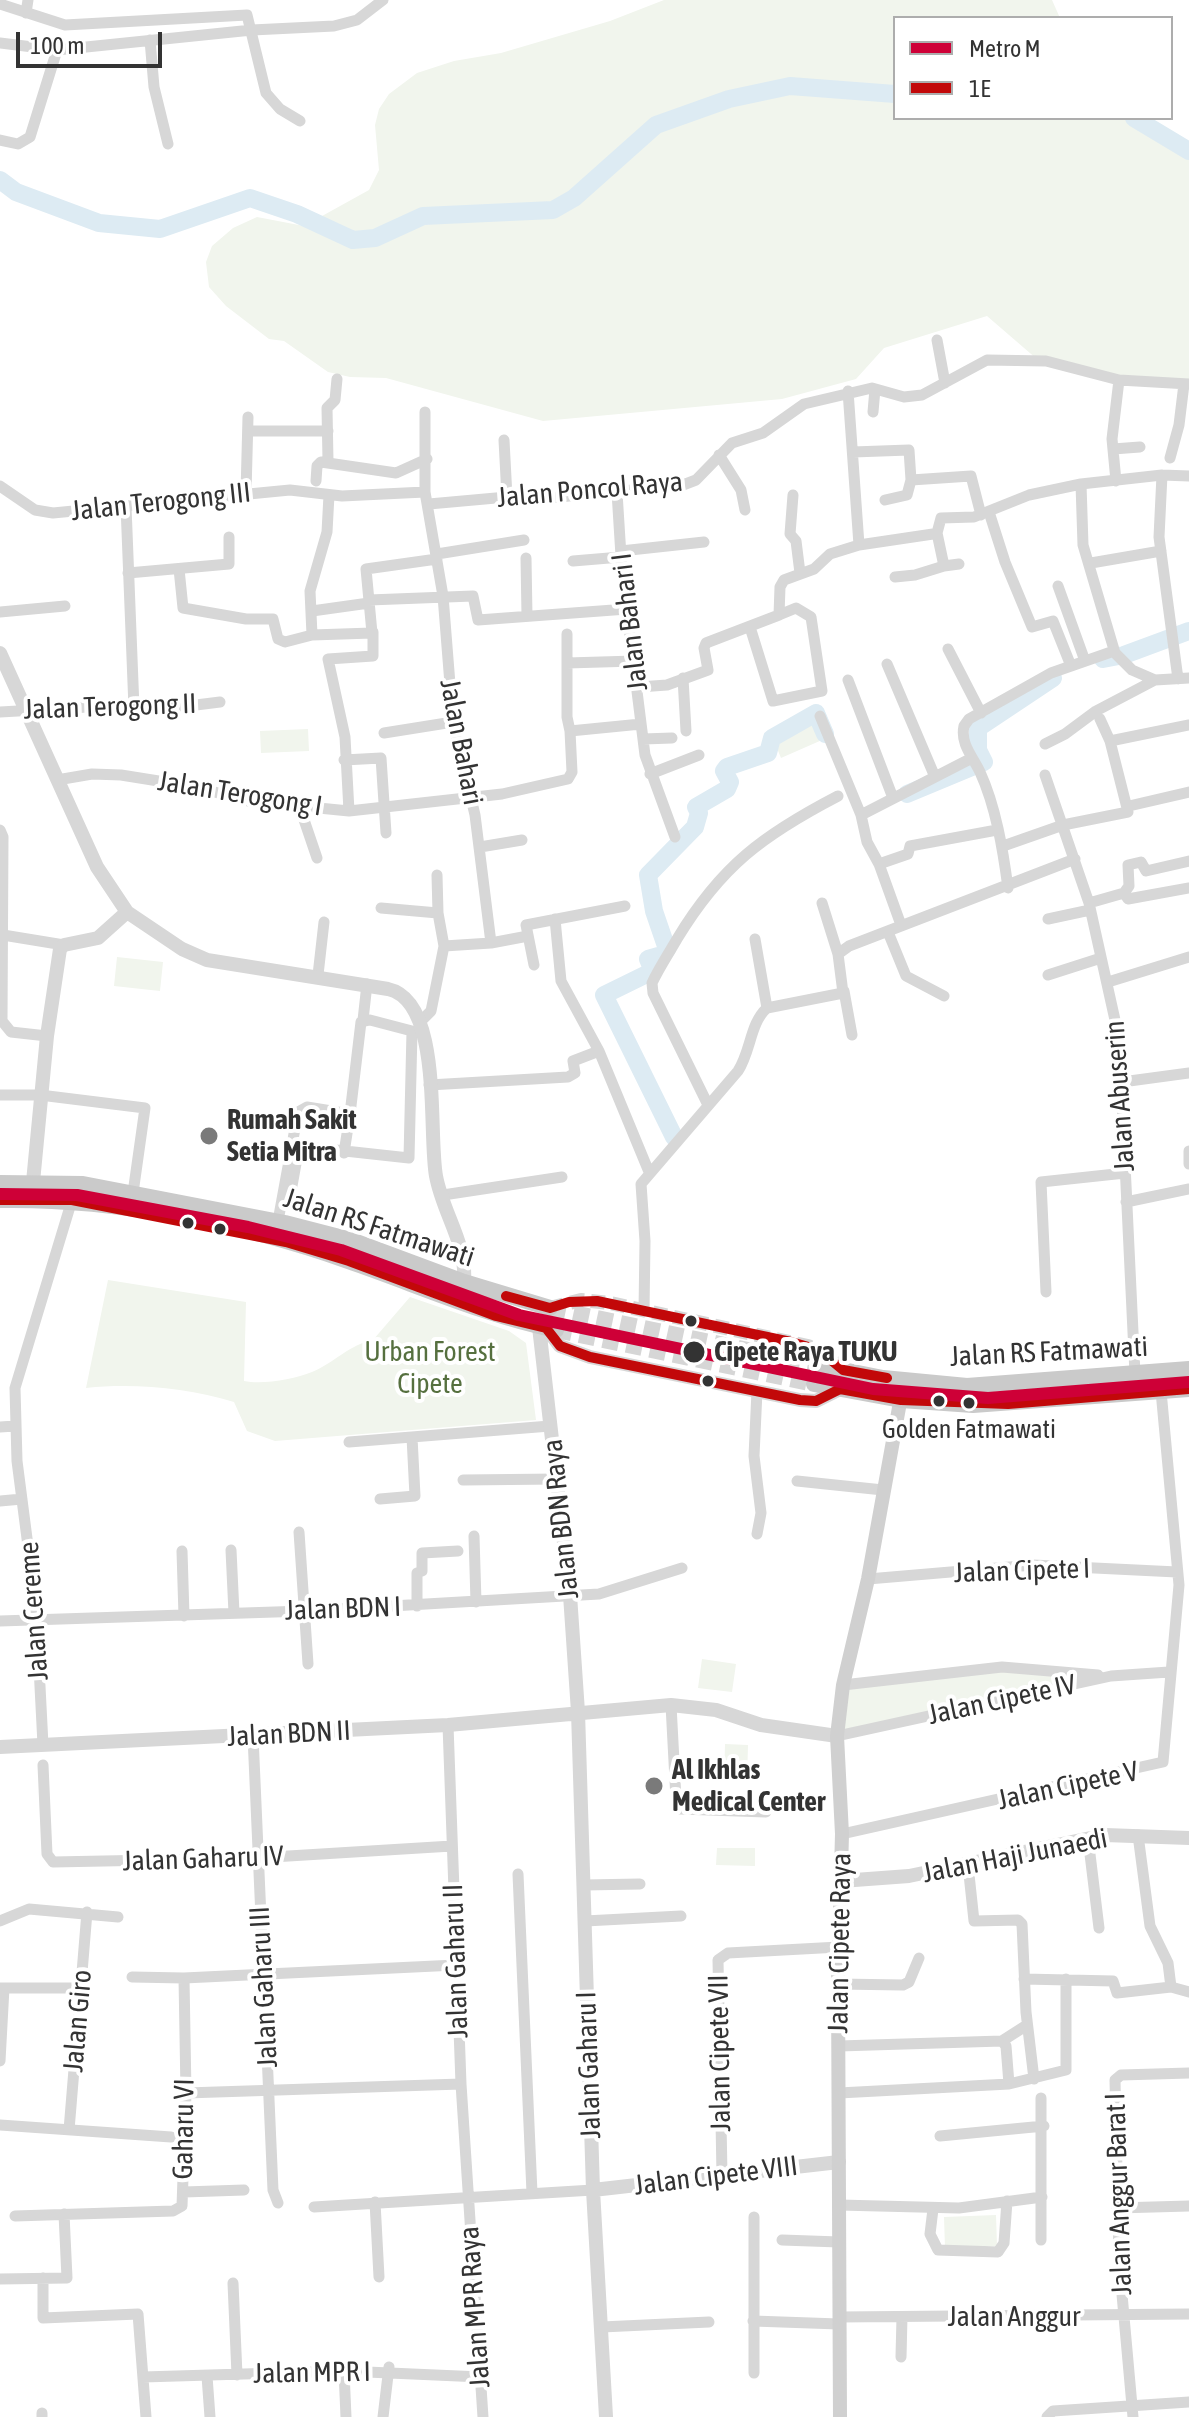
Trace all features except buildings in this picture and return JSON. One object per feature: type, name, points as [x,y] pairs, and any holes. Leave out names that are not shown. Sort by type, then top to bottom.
[{"type":"main road","name":"Jalan RS Fatmawati","points":[[0,1183],[83,1184],[281,1222],[351,1240],[464,1282],[550,1308]]},
{"type":"main road","name":"Jalan RS Fatmawati","points":[[0,1200],[72,1200],[152,1213],[286,1242],[349,1261],[496,1316],[547,1328]]},
{"type":"main road","name":"Jalan RS Fatmawati","points":[[818,1365],[904,1380],[994,1386],[1189,1369]]},
{"type":"main road","name":"Jalan Cipete Raya","points":[[840,2417],[838,1984],[842,1834],[837,1736],[843,1685],[868,1579],[904,1380]]},
{"type":"main road","name":"Jalan RS Fatmawati","points":[[814,1384],[901,1400],[1008,1404],[1189,1389]]},
{"type":"street","points":[[26,13],[28,0]]},
{"type":"street","points":[[238,13],[241,0]]},
{"type":"street","points":[[0,43],[57,50],[344,23],[372,11],[383,0]]},
{"type":"street","points":[[0,4],[50,23],[83,25],[238,13],[247,15],[258,73],[266,93],[280,109],[300,121]]},
{"type":"street","points":[[83,25],[83,47]]},
{"type":"street","points":[[150,40],[154,87],[168,144]]},
{"type":"street","points":[[0,140],[18,144],[30,137],[57,50]]},
{"type":"street","points":[[937,340],[945,383]]},
{"type":"street","name":"Jalan Poncol Raya","points":[[427,498],[507,497],[528,500],[692,482],[719,455],[742,438],[771,429],[804,404],[848,391],[875,389],[910,397],[928,393],[974,364],[995,358],[1046,361],[1119,380],[1187,384]]},
{"type":"street","points":[[328,461],[328,407],[335,400],[337,379]]},
{"type":"street","points":[[1116,481],[1113,449],[1119,380]]},
{"type":"street","points":[[1170,458],[1187,384]]},
{"type":"street","points":[[873,412],[875,389]]},
{"type":"street","points":[[848,391],[859,545]]},
{"type":"street","name":"Jalan Bahari","points":[[425,412],[427,498],[443,596],[453,722],[480,847],[491,943]]},
{"type":"street","points":[[246,493],[248,417]]},
{"type":"street","points":[[248,431],[328,431]]},
{"type":"street","points":[[504,440],[507,497]]},
{"type":"street","points":[[1113,449],[1140,447]]},
{"type":"street","points":[[853,452],[909,450],[911,480],[907,495],[885,500]]},
{"type":"street","points":[[719,455],[741,490],[745,510]]},
{"type":"street","points":[[315,487],[318,464],[328,461],[399,473],[427,459]]},
{"type":"street","points":[[1045,744],[1065,734],[1096,711],[1155,680],[1183,678],[1172,639],[1161,551],[1162,475]]},
{"type":"street","points":[[944,566],[937,533],[941,518],[965,519],[1029,495],[1081,484],[1162,475],[1189,476]]},
{"type":"street","points":[[911,480],[973,476],[1032,627],[1053,621],[1071,666]]},
{"type":"street","points":[[1081,484],[1083,545],[1091,563],[1116,654],[1132,670],[1155,680]]},
{"type":"street","name":"Jalan Terogong III","points":[[0,486],[43,512],[315,487],[329,495],[427,498]]},
{"type":"street","name":"Jalan Bahari I","points":[[570,731],[641,724],[621,554],[617,492]]},
{"type":"street","points":[[312,635],[310,591],[327,532],[329,495]]},
{"type":"street","points":[[793,495],[790,534],[796,541],[800,573]]},
{"type":"street","points":[[126,506],[134,708]]},
{"type":"street","points":[[779,615],[782,584],[814,569],[830,554],[859,545],[937,533]]},
{"type":"street","points":[[128,573],[230,563],[229,537]]},
{"type":"street","points":[[328,659],[373,656],[368,567],[524,540]]},
{"type":"street","points":[[573,561],[704,542]]},
{"type":"street","points":[[1091,563],[1161,551]]},
{"type":"street","points":[[526,558],[527,616]]},
{"type":"street","points":[[895,577],[959,564]]},
{"type":"street","points":[[179,569],[181,603],[185,610],[246,619],[273,619],[281,641],[312,635],[373,632]]},
{"type":"street","points":[[1058,586],[1085,661]]},
{"type":"street","points":[[312,611],[369,602],[443,596],[473,596],[478,620],[578,616],[627,609]]},
{"type":"street","points":[[0,612],[65,606]]},
{"type":"street","points":[[639,687],[662,686],[709,669],[704,648],[706,643],[796,608],[811,617],[822,691],[773,701],[750,627]]},
{"type":"street","points":[[471,798],[568,779],[572,772],[567,717],[567,634]]},
{"type":"street","points":[[328,636],[328,659],[345,737],[349,811]]},
{"type":"street","points":[[948,649],[981,713]]},
{"type":"street","points":[[0,653],[97,867],[127,912],[182,949],[207,960],[318,975],[396,990],[410,1002],[420,1022],[429,1085],[436,1177],[463,1249],[464,1282]]},
{"type":"street","points":[[1008,888],[997,830],[963,731],[966,722],[1071,666],[1116,654]]},
{"type":"street","points":[[567,663],[635,661]]},
{"type":"street","points":[[887,664],[935,777]]},
{"type":"street","points":[[683,678],[686,731]]},
{"type":"street","points":[[848,680],[893,798]]},
{"type":"street","name":"Jalan Terogong II","points":[[0,712],[220,702]]},
{"type":"street","points":[[820,716],[901,925]]},
{"type":"street","points":[[1006,845],[1063,825],[1127,814],[1129,806],[1110,741],[1100,719]]},
{"type":"street","points":[[384,733],[453,722]]},
{"type":"street","points":[[641,724],[650,774],[675,837]]},
{"type":"street","points":[[1110,741],[1189,725]]},
{"type":"street","points":[[643,739],[672,738]]},
{"type":"street","points":[[650,774],[699,755]]},
{"type":"street","points":[[344,760],[381,758],[386,833]]},
{"type":"street","points":[[862,818],[935,777],[974,762]]},
{"type":"street","name":"Jalan Terogong I","points":[[57,780],[92,774],[121,775],[300,808],[349,811],[471,798]]},
{"type":"street","name":"Jalan Abuserin","points":[[1045,775],[1090,907],[1119,1038],[1135,1374]]},
{"type":"street","points":[[1129,806],[1189,792]]},
{"type":"street","points":[[708,1105],[653,993],[652,983],[687,922],[723,873],[772,832],[838,796]]},
{"type":"street","points":[[300,808],[317,858]]},
{"type":"street","points":[[879,864],[908,854],[910,846],[997,830]]},
{"type":"street","points":[[1,831],[3,1024],[11,1032],[47,1036]]},
{"type":"street","points":[[480,847],[522,840]]},
{"type":"street","points":[[838,954],[849,946],[901,925],[1008,888],[1075,859]]},
{"type":"street","points":[[1048,919],[1124,893],[1129,886],[1128,865],[1141,862],[1147,871],[1189,861]]},
{"type":"street","points":[[420,1022],[431,1011],[444,946],[438,913],[437,875]]},
{"type":"street","points":[[1124,893],[1128,899],[1189,888]]},
{"type":"street","points":[[822,903],[838,954],[852,1035]]},
{"type":"street","points":[[534,965],[526,925],[625,906]]},
{"type":"street","points":[[381,908],[438,913]]},
{"type":"street","points":[[3,935],[64,945],[98,938],[127,912]]},
{"type":"street","points":[[555,919],[553,949],[561,981],[599,1051],[649,1172]]},
{"type":"street","points":[[318,975],[324,922]]},
{"type":"street","points":[[888,932],[906,976],[944,996]]},
{"type":"street","points":[[444,946],[491,943],[528,936]]},
{"type":"street","points":[[755,939],[767,1008]]},
{"type":"street","points":[[33,1182],[54,973],[64,945]]},
{"type":"street","points":[[1108,982],[1189,957]]},
{"type":"street","points":[[1048,975],[1101,958]]},
{"type":"street","points":[[344,1153],[359,1026],[366,1020],[370,985]]},
{"type":"street","points":[[644,1311],[645,1241],[640,1189],[649,1172],[745,1061],[756,1018],[767,1008],[831,997],[844,991]]},
{"type":"street","points":[[295,1146],[404,1160],[410,1156],[414,1034],[410,1029],[366,1020]]},
{"type":"street","points":[[429,1085],[568,1077],[575,1073],[573,1061],[599,1051]]},
{"type":"street","points":[[1122,1082],[1189,1073]]},
{"type":"street","points":[[0,1095],[40,1095],[145,1108],[133,1193]]},
{"type":"street","points":[[281,1222],[298,1112],[303,1107],[350,1114]]},
{"type":"street","points":[[1189,1151],[1189,1164]]},
{"type":"street","points":[[1046,1292],[1041,1182],[1125,1173]]},
{"type":"street","points":[[443,1195],[562,1177]]},
{"type":"street","points":[[1126,1202],[1189,1189]]},
{"type":"street","name":"Jalan Cereme","points":[[43,1745],[37,1619],[15,1426],[17,1374],[72,1200]]},
{"type":"street","points":[[547,1328],[560,1346],[590,1357],[816,1401],[840,1389]]},
{"type":"street","name":"Jalan BDN Raya","points":[[547,1328],[550,1426],[570,1595],[578,1712]]},
{"type":"street","points":[[757,1391],[754,1456],[761,1513],[757,1534]]},
{"type":"street","name":"Jalan Cipete V","points":[[842,1834],[1159,1766],[1165,1758],[1169,1672],[1184,1585],[1177,1572],[1161,1391]]},
{"type":"street","points":[[0,1427],[15,1426]]},
{"type":"street","points":[[349,1442],[550,1426]]},
{"type":"street","points":[[380,1499],[415,1496],[412,1437]]},
{"type":"street","points":[[463,1480],[557,1479]]},
{"type":"street","points":[[797,1481],[883,1490]]},
{"type":"street","points":[[0,1501],[22,1499]]},
{"type":"street","points":[[299,1532],[308,1664]]},
{"type":"street","points":[[474,1536],[476,1602]]},
{"type":"street","points":[[231,1550],[234,1613]]},
{"type":"street","points":[[182,1551],[184,1616]]},
{"type":"street","points":[[417,1606],[417,1573],[422,1571],[422,1553],[458,1551]]},
{"type":"street","name":"Jalan Cipete I","points":[[868,1579],[1033,1565],[1177,1572]]},
{"type":"street","name":"Jalan BDN I","points":[[0,1621],[417,1606],[599,1594],[682,1568]]},
{"type":"street","points":[[843,1685],[1002,1667],[1111,1676]]},
{"type":"street","name":"Jalan Cipete IV","points":[[837,1736],[1111,1676],[1169,1672]]},
{"type":"street","points":[[671,1705],[676,1799],[680,1809],[766,1812]]},
{"type":"street","name":"Jalan BDN II","points":[[0,1747],[448,1725],[671,1705],[716,1710],[761,1725],[837,1736]]},
{"type":"street","name":"Jalan Gaharu I","points":[[578,1712],[593,2190],[606,2417]]},
{"type":"street","name":"Jalan Gaharu II","points":[[448,1725],[467,2197]]},
{"type":"street","name":"Jalan Gaharu III","points":[[253,1736],[273,2190],[278,2203]]},
{"type":"street","name":"Jalan Gaharu IV","points":[[43,1765],[47,1854],[51,1861],[258,1858],[452,1846]]},
{"type":"street","points":[[1138,1835],[1150,1926],[1168,1963],[1171,1987]]},
{"type":"street","name":"Jalan Haji Junaedi","points":[[841,1881],[909,1876],[1088,1838],[1138,1835],[1189,1838]]},
{"type":"street","points":[[1088,1838],[1099,1928]]},
{"type":"street","points":[[968,1865],[974,1921],[1018,1920],[1022,1924],[1027,2025],[1034,2079]]},
{"type":"street","points":[[518,1874],[532,2193]]},
{"type":"street","points":[[584,1885],[640,1884]]},
{"type":"street","points":[[0,1921],[29,1909],[118,1917]]},
{"type":"street","name":"Jalan Giro","points":[[69,2130],[87,1912]]},
{"type":"street","points":[[585,1921],[681,1916]]},
{"type":"street","name":"Jalan Cipete VII","points":[[722,2175],[718,1960],[728,1953],[839,1947]]},
{"type":"street","points":[[838,1984],[903,1985],[909,1982],[919,1958]]},
{"type":"street","points":[[132,1977],[184,1978],[456,1965]]},
{"type":"street","name":"Gaharu VI","points":[[15,2216],[179,2210],[184,2192],[184,1978]]},
{"type":"street","points":[[1024,1979],[1066,1979],[1076,1983],[1113,1981],[1117,1993],[1171,1987],[1189,1992]]},
{"type":"street","points":[[839,2093],[1009,2084],[1068,2068],[1066,1979]]},
{"type":"street","points":[[0,2058],[2,1988],[81,1988]]},
{"type":"street","points":[[839,2046],[1002,2041],[1027,2025]]},
{"type":"street","points":[[1002,2041],[1006,2046],[1009,2084]]},
{"type":"street","name":"Jalan Anggur Barat I","points":[[1132,2411],[1117,2208],[1115,2080],[1121,2075],[1189,2073]]},
{"type":"street","points":[[186,2093],[461,2084]]},
{"type":"street","points":[[1041,2098],[1044,2126],[1041,2240]]},
{"type":"street","points":[[0,2125],[171,2137]]},
{"type":"street","points":[[940,2136],[1044,2126]]},
{"type":"street","name":"Jalan Cipete VIII","points":[[593,2190],[839,2162]]},
{"type":"street","points":[[184,2192],[244,2190]]},
{"type":"street","points":[[314,2207],[593,2190]]},
{"type":"street","name":"Jalan MPR Raya","points":[[467,2197],[483,2417]]},
{"type":"street","points":[[839,2205],[933,2209],[1042,2197]]},
{"type":"street","points":[[933,2209],[930,2234],[938,2250],[998,2252],[1004,2248],[1007,2201]]},
{"type":"street","points":[[375,2202],[379,2277]]},
{"type":"street","points":[[1117,2208],[1189,2206]]},
{"type":"street","points":[[0,2279],[67,2276],[64,2214]]},
{"type":"street","points":[[754,2217],[754,2373]]},
{"type":"street","points":[[782,2240],[839,2242]]},
{"type":"street","points":[[43,2278],[43,2318],[137,2313],[146,2417]]},
{"type":"street","points":[[233,2283],[237,2375]]},
{"type":"street","name":"Jalan Anggur","points":[[753,2321],[1189,2314]]},
{"type":"street","points":[[901,2357],[902,2317]]},
{"type":"street","points":[[602,2327],[709,2322]]},
{"type":"street","points":[[383,2417],[389,2369]]},
{"type":"street","name":"Jalan MPR I","points":[[143,2377],[389,2369],[481,2377]]},
{"type":"street","points":[[344,2371],[346,2417]]},
{"type":"street","points":[[207,2376],[210,2417]]},
{"type":"street","points":[[1047,2417],[1053,2411],[1132,2411],[1189,2402]]},
{"type":"green space","points":[[664,0],[1052,0],[1059,16],[893,16],[893,120],[1137,120],[1189,151],[1189,380],[1128,379],[1038,360],[987,316],[884,348],[856,379],[782,399],[543,421],[386,378],[350,377],[328,372],[284,341],[269,339],[226,306],[209,287],[206,262],[212,246],[233,228],[257,217],[304,226],[369,190],[379,170],[375,125],[379,109],[389,94],[417,73],[454,61],[501,53],[610,21]]},
{"type":"green space","points":[[815,723],[822,740],[781,758],[774,741]]},
{"type":"green space","points":[[308,729],[309,751],[261,753],[260,731]]},
{"type":"green space","points":[[117,957],[163,962],[160,991],[114,986]]},
{"type":"green space","name":"Urban Forest Cipete","points":[[108,1280],[246,1302],[244,1381],[252,1382],[278,1381],[305,1375],[357,1345],[373,1340],[410,1297],[509,1331],[526,1343],[536,1420],[275,1441],[247,1431],[234,1402],[161,1388],[86,1388]]},
{"type":"green space","points":[[702,1659],[736,1664],[732,1692],[698,1688]]},
{"type":"green space","points":[[997,1670],[1089,1678],[841,1734],[845,1689]]},
{"type":"green space","points":[[725,1744],[748,1745],[747,1782],[724,1782]]},
{"type":"green space","points":[[717,1848],[755,1848],[755,1866],[716,1865]]},
{"type":"green space","points":[[996,2215],[997,2246],[945,2248],[944,2217]]},
{"type":"waterway","points":[[0,180],[16,192],[99,223],[160,229],[250,198],[297,214],[353,240],[375,238],[423,216],[553,210],[574,198],[656,125],[729,99],[790,86],[893,94]]},
{"type":"waterway","points":[[1137,120],[1189,151]]},
{"type":"waterway","points":[[1103,659],[1124,655],[1189,631]]},
{"type":"waterway","points":[[907,794],[984,762],[978,750],[978,728],[1053,678]]},
{"type":"waterway","points":[[674,1137],[604,995],[653,971],[648,959],[662,955],[667,949],[654,911],[648,875],[695,827],[699,813],[696,807],[727,789],[730,782],[724,771],[727,767],[768,753],[772,738],[816,713],[825,734]]},
{"type":"tunnel","points":[[550,1308],[581,1300],[610,1303],[808,1346],[829,1357],[843,1370]]},
{"type":"tunnel","points":[[550,1308],[818,1365]]},
{"type":"tunnel","points":[[556,1330],[814,1384]]},
{"type":"metro line","name":"M","points":[[0,1194],[77,1195],[248,1227],[341,1250],[519,1315],[873,1389],[988,1398],[1189,1382]]},
{"type":"transit line","name":"1E","points":[[0,1200],[72,1200],[286,1242],[349,1261],[496,1316],[546,1328],[560,1346],[590,1357],[800,1400],[816,1401],[840,1389],[901,1400],[1008,1404],[1189,1389]]},
{"type":"transit line","name":"1E","points":[[506,1296],[550,1308],[569,1302],[597,1301],[791,1342],[819,1350],[843,1370],[887,1378]]},
{"type":"place","name":"Rumah Sakit Setia Mitra","points":[[209,1136]]},
{"type":"place","name":"Cipete Raya TUKU","points":[[694,1352]]},
{"type":"place","name":"Golden Fatmawati","points":[[969,1403]]},
{"type":"place","name":"Al Ikhlas Medical Center","points":[[654,1786]]}]
